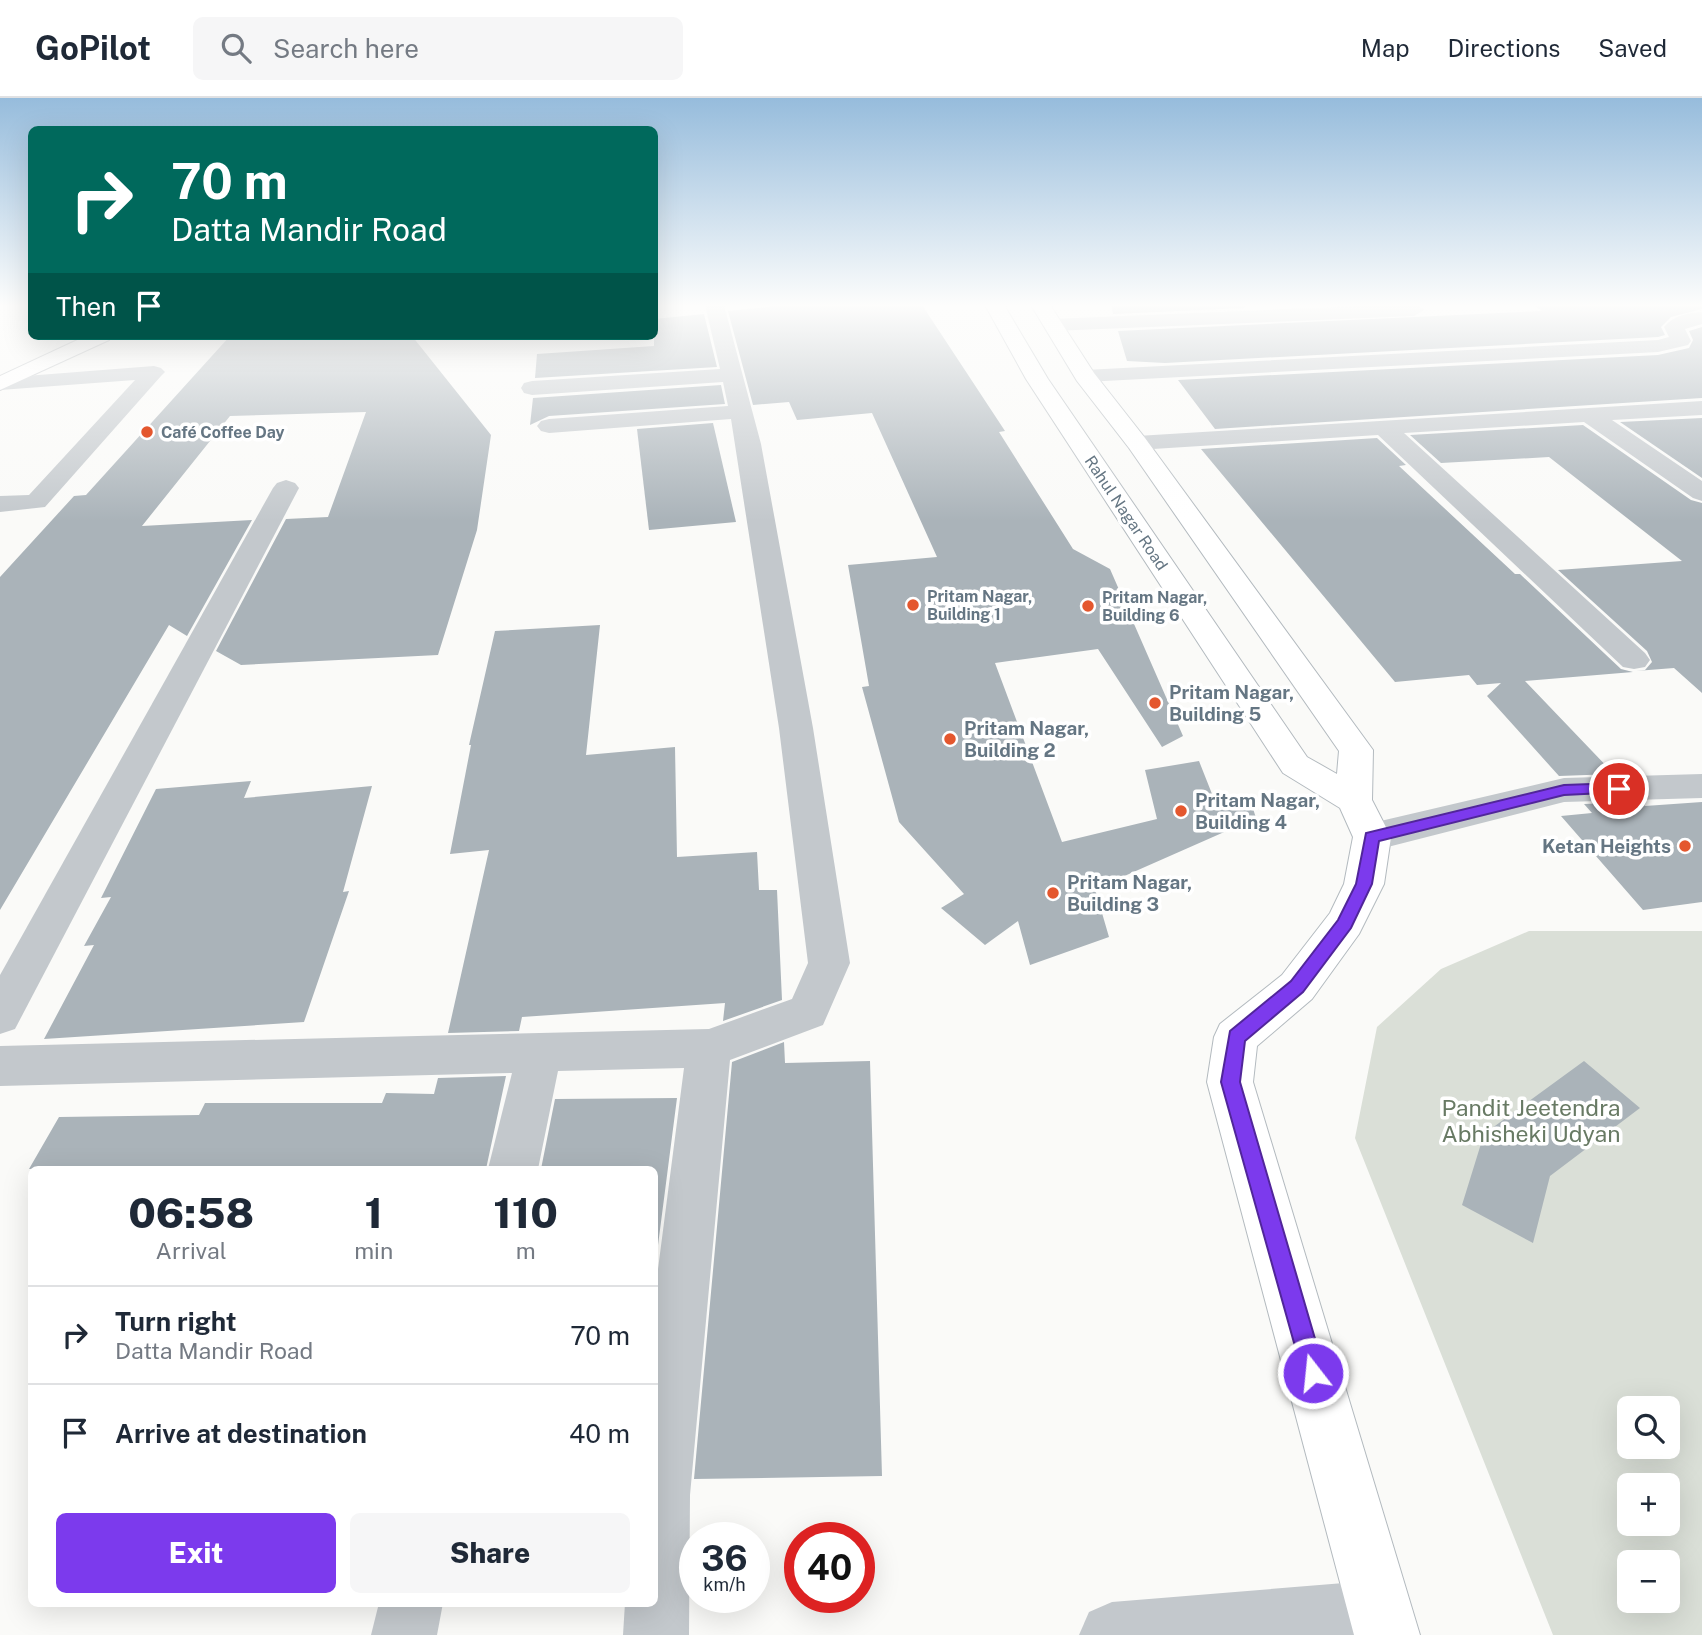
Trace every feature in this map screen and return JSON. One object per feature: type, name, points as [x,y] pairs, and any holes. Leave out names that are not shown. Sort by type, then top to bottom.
[{"type":"street","points":[[0,384],[93,377]]},
{"type":"street","points":[[0,504],[36,502],[150,377]]},
{"type":"street","points":[[532,388],[705,377]]},
{"type":"street","points":[[0,1066],[709,1048],[808,1012],[829,963],[792,700],[749,444],[731,377]]},
{"type":"street","name":"Rahul Nagar Road","points":[[1036,377],[1295,765],[1363,818]]},
{"type":"street","points":[[1086,377],[1356,750],[1363,818],[1364,884],[1345,923],[1297,986],[1236,1037],[1230,1082],[1384,1624],[1112,1635]]},
{"type":"street","points":[[1136,443],[1702,408]]},
{"type":"street","points":[[549,426],[740,412]]},
{"type":"street","points":[[1588,415],[1702,493]]},
{"type":"street","points":[[1384,428],[1634,660]]},
{"type":"street","points":[[0,1016],[286,488]]},
{"type":"street","points":[[1363,818],[1564,790],[1702,786]]},
{"type":"street","points":[[658,1565],[660,1495],[709,1048]]},
{"type":"street","points":[[514,1166],[540,1052]]},
{"type":"street","points":[[404,1635],[410,1607]]},
{"type":"street","points":[[656,1635],[657,1607]]},
{"type":"green space","name":"Pandit Jeetendra Abhisheki Udyan","points":[[1529,931],[1702,931],[1702,1635],[1553,1635],[1355,1138],[1377,1027],[1441,969]]},
{"type":"building","points":[[193,377],[444,377],[491,435],[477,530],[438,655],[241,665],[216,651],[286,519],[328,517],[366,412],[230,416],[142,526],[252,520],[187,636],[169,625],[0,910],[0,577],[74,496],[86,495]]},
{"type":"building","points":[[745,377],[969,377],[1005,431],[999,432],[1073,549],[1110,569],[1183,736],[1162,747],[1098,649],[995,663],[1062,842],[1157,819],[1145,770],[1199,761],[1216,804],[1249,796],[1256,818],[1095,889],[1109,937],[1030,965],[1018,921],[985,945],[941,908],[964,894],[899,822],[862,687],[869,686],[848,565],[937,557],[872,413],[797,420],[789,402],[753,405]]},
{"type":"building","points":[[1241,377],[1702,377],[1702,398],[1215,429],[1178,380]]},
{"type":"building","points":[[721,385],[725,404],[549,416],[530,425],[533,398]]},
{"type":"building","points":[[1702,418],[1702,478],[1620,422]]},
{"type":"building","points":[[713,423],[736,522],[649,530],[637,429]]},
{"type":"building","points":[[1583,425],[1691,500],[1702,503],[1702,693],[1674,668],[1636,671],[1645,670],[1652,662],[1647,651],[1558,570],[1682,561],[1549,457],[1441,463],[1410,435]]},
{"type":"building","points":[[1377,438],[1406,465],[1399,466],[1515,574],[1520,574],[1621,669],[1633,672],[1525,681],[1614,774],[1559,776],[1487,696],[1501,683],[1477,685],[1469,675],[1395,682],[1201,449]]},
{"type":"building","points":[[600,625],[586,755],[675,747],[677,857],[757,852],[759,890],[777,890],[782,1000],[723,1021],[725,1003],[522,1017],[519,1031],[448,1033],[489,850],[450,854],[469,745],[495,631]]},
{"type":"building","points":[[251,781],[244,798],[372,786],[343,892],[349,891],[304,1022],[44,1039],[94,945],[84,946],[111,897],[101,898],[156,789]]},
{"type":"building","points":[[1641,802],[1645,806],[1702,802],[1702,902],[1643,910],[1561,816],[1592,813],[1584,804]]},
{"type":"building","points":[[784,1042],[785,1063],[870,1061],[882,1476],[694,1479],[732,1062]]},
{"type":"building","points":[[1584,1061],[1640,1108],[1550,1176],[1533,1243],[1462,1205],[1484,1134]]},
{"type":"building","points":[[506,1076],[487,1166],[31,1166],[59,1117],[199,1115],[205,1103],[382,1103],[386,1093],[434,1094],[438,1078]]},
{"type":"building","points":[[677,1098],[658,1245],[658,1166],[542,1166],[555,1099]]},
{"type":"place","name":"Café Coffee Day","points":[[147,432]]},
{"type":"place","name":"Pritam Nagar, Building 1","points":[[913,605]]},
{"type":"place","name":"Pritam Nagar, Building 6","points":[[1088,606]]},
{"type":"place","name":"Pritam Nagar, Building 5","points":[[1155,703]]},
{"type":"place","name":"Pritam Nagar, Building 2","points":[[950,739]]},
{"type":"place","name":"Pritam Nagar, Building 4","points":[[1181,811]]},
{"type":"place","name":"Ketan Heights","points":[[1685,846]]},
{"type":"place","name":"Pritam Nagar, Building 3","points":[[1053,893]]},
{"type":"route","points":[[1313,1373],[1230,1082],[1236,1037],[1297,986],[1345,923],[1364,884],[1372,837],[1564,790],[1619,789]]}]
